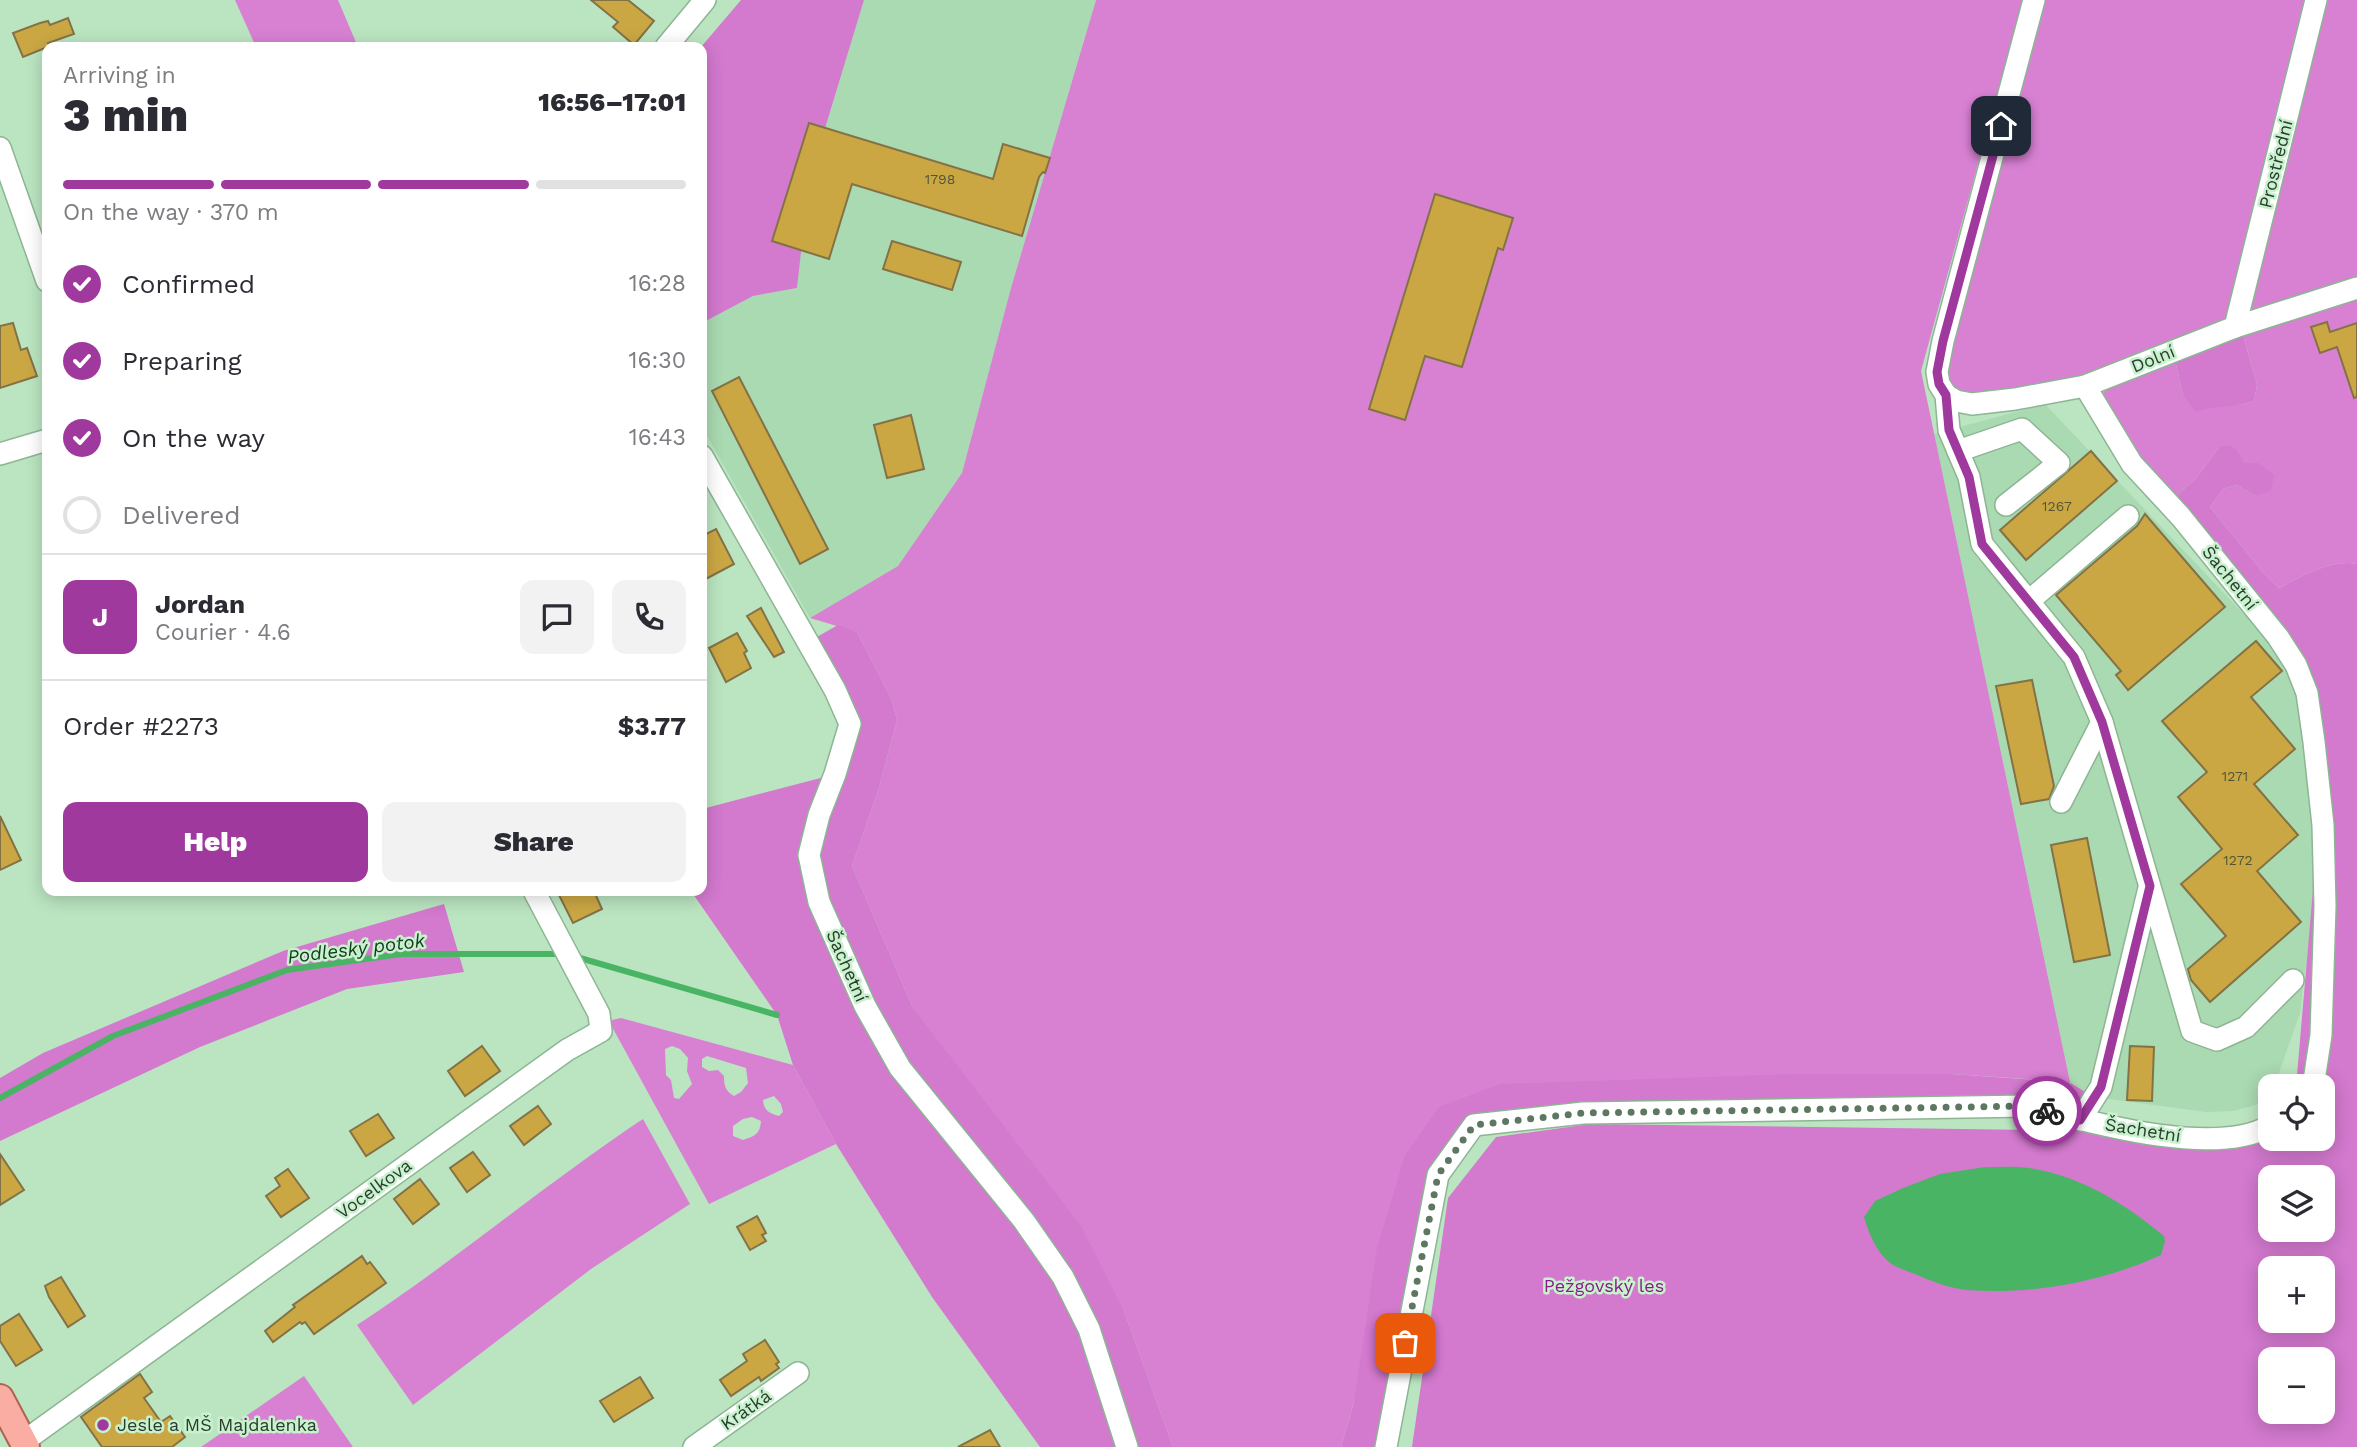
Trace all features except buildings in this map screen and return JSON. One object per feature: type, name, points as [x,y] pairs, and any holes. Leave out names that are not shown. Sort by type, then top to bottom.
[{"type":"main road","points":[[0,1398],[24,1445]]},
{"type":"street","points":[[670,42],[705,0]]},
{"type":"street","points":[[2034,0],[1943,341],[1937,372],[1939,384],[1946,395],[1949,430],[1969,477],[1982,544],[2074,657],[2102,722],[2192,1031],[2217,1040],[2246,1027],[2293,980]]},
{"type":"street","name":"Prostřední","points":[[2235,327],[2316,0]]},
{"type":"street","points":[[0,148],[9,203],[42,271]]},
{"type":"street","name":"Dolní","points":[[1946,395],[1956,401],[1972,404],[2085,386],[2235,327],[2357,288]]},
{"type":"street","name":"Šachetní","points":[[2085,386],[2132,464],[2181,517],[2278,637],[2296,665],[2306,694],[2315,742],[2323,825],[2321,1035],[2316,1074]]},
{"type":"street","points":[[1958,451],[2022,429],[2059,463],[2006,505]]},
{"type":"street","points":[[9,452],[42,442]]},
{"type":"street","points":[[9,452],[42,453]]},
{"type":"street","name":"Šachetní","points":[[707,465],[835,690],[850,724],[809,855],[824,914],[864,1006],[900,1068],[1024,1221],[1063,1276],[1089,1329],[1127,1447]]},
{"type":"street","points":[[2029,601],[2128,516]]},
{"type":"street","points":[[2061,802],[2102,722]]},
{"type":"street","points":[[2080,1120],[2101,1087],[2150,886]]},
{"type":"street","name":"Vocelkova","points":[[24,1445],[567,1050],[601,1031],[599,1014],[536,896]]},
{"type":"street","name":"Šachetní","points":[[1386,1447],[1438,1175],[1474,1125],[1583,1113],[2028,1106],[2080,1120],[2167,1136],[2217,1138],[2258,1133]]},
{"type":"street","name":"Krátká","points":[[694,1447],[798,1373]]},
{"type":"shaded area","points":[[235,0],[338,0],[356,42],[254,42]]},
{"type":"shaded area","points":[[864,0],[1096,0],[1011,288],[962,473],[898,566],[810,618],[707,436],[707,320],[753,296],[797,288],[809,181]]},
{"type":"shaded area","points":[[1096,0],[2023,0],[1921,371],[2070,1082],[1951,1074],[1791,1074],[1439,1107],[1341,1447],[1173,1447],[1124,1311],[913,1008],[852,866],[879,788],[897,720],[891,698],[857,632],[810,618],[898,566],[962,473],[1011,288]]},
{"type":"shaded area","points":[[2046,0],[2357,0],[2357,288],[2085,386],[1972,404],[1943,379]]},
{"type":"shaded area","points":[[2357,297],[2357,564],[2327,566],[2279,588],[2210,507],[2223,489],[2236,485],[2256,496],[2238,451],[2220,446],[2197,477],[2172,500],[2133,449],[2116,422],[2103,392],[2144,371],[2175,360],[2183,395],[2226,405],[2254,401],[2257,385],[2243,335]]},
{"type":"shaded area","points":[[2045,404],[2274,646],[2303,699],[2318,831],[2311,924],[2300,1013],[2279,1074],[2258,1074],[2258,1104],[2234,1111],[2206,1112],[2094,1097],[2070,1082],[1934,434]]},
{"type":"shaded area","points":[[621,1018],[793,1065],[836,1144],[709,1204],[611,1025],[612,1020]],"holes":[[[672,1046],[680,1049],[688,1058],[687,1071],[692,1084],[679,1099],[674,1098],[671,1080],[666,1075],[665,1049]],[[707,1056],[746,1068],[748,1083],[734,1096],[726,1088],[724,1076],[718,1070],[709,1071],[702,1067],[702,1059]],[[774,1096],[781,1104],[783,1112],[779,1116],[770,1113],[763,1100]],[[752,1117],[761,1121],[756,1134],[743,1140],[733,1136],[733,1126]]]},
{"type":"shaded area","points":[[643,1119],[690,1204],[591,1269],[413,1405],[357,1325]]},
{"type":"shaded area","points":[[1985,1167],[2024,1167],[2084,1184],[2117,1202],[2164,1236],[2161,1255],[2115,1273],[2091,1279],[2041,1288],[1991,1291],[1966,1290],[1940,1284],[1899,1268],[1885,1258],[1874,1242],[1864,1217],[1875,1201],[1940,1174]]},
{"type":"shaded area","points":[[304,1376],[353,1447],[201,1447]]},
{"type":"green space","points":[[741,0],[864,0],[809,181],[797,288],[753,296],[707,320],[707,42]]},
{"type":"green space","points":[[2243,335],[2257,385],[2254,401],[2196,412],[2183,395],[2175,360]]},
{"type":"green space","name":"Pežgovský les","points":[[2220,446],[2231,446],[2238,451],[2244,463],[2258,463],[2274,475],[2271,490],[2256,496],[2236,485],[2223,489],[2210,507],[2279,588],[2327,566],[2357,564],[2357,1447],[1412,1447],[1448,1198],[1496,1137],[1590,1124],[2258,1133],[2258,1151],[2335,1151],[2335,1074],[2297,1074],[2318,831],[2300,664],[2172,500],[2197,477]]},
{"type":"green space","points":[[838,625],[857,632],[891,698],[897,720],[879,788],[852,866],[913,1008],[1081,1226],[1124,1311],[1173,1447],[1040,1447],[932,1297],[836,1144],[793,1065],[777,1015],[694,896],[707,896],[707,808],[836,774],[850,724],[808,642]]},
{"type":"green space","points":[[444,904],[464,972],[347,989],[200,1047],[0,1141],[0,1078],[43,1053],[283,951]]},
{"type":"green space","points":[[1791,1074],[1951,1074],[2069,1082],[2094,1097],[2080,1120],[2028,1106],[1474,1125],[1438,1175],[1386,1447],[1341,1447],[1354,1402],[1377,1248],[1405,1155],[1439,1107],[1500,1084]]},
{"type":"waterway","name":"Podleský potok","points":[[0,1098],[113,1036],[287,970],[401,954],[563,954]]},
{"type":"waterway","name":"Podleský potok","points":[[573,956],[777,1015]]},
{"type":"way so far","points":[[1405,1343],[1438,1175],[1474,1125],[1583,1113],[2028,1106],[2047,1111]]},
{"type":"place","name":"Jesle a MŠ Majdalenka","points":[[103,1425]]},
{"type":"route","points":[[2001,126],[1943,341],[1937,372],[1939,384],[1946,395],[1949,430],[1969,477],[1982,544],[2074,657],[2102,722],[2150,886],[2101,1087],[2080,1120],[2047,1111]]}]
